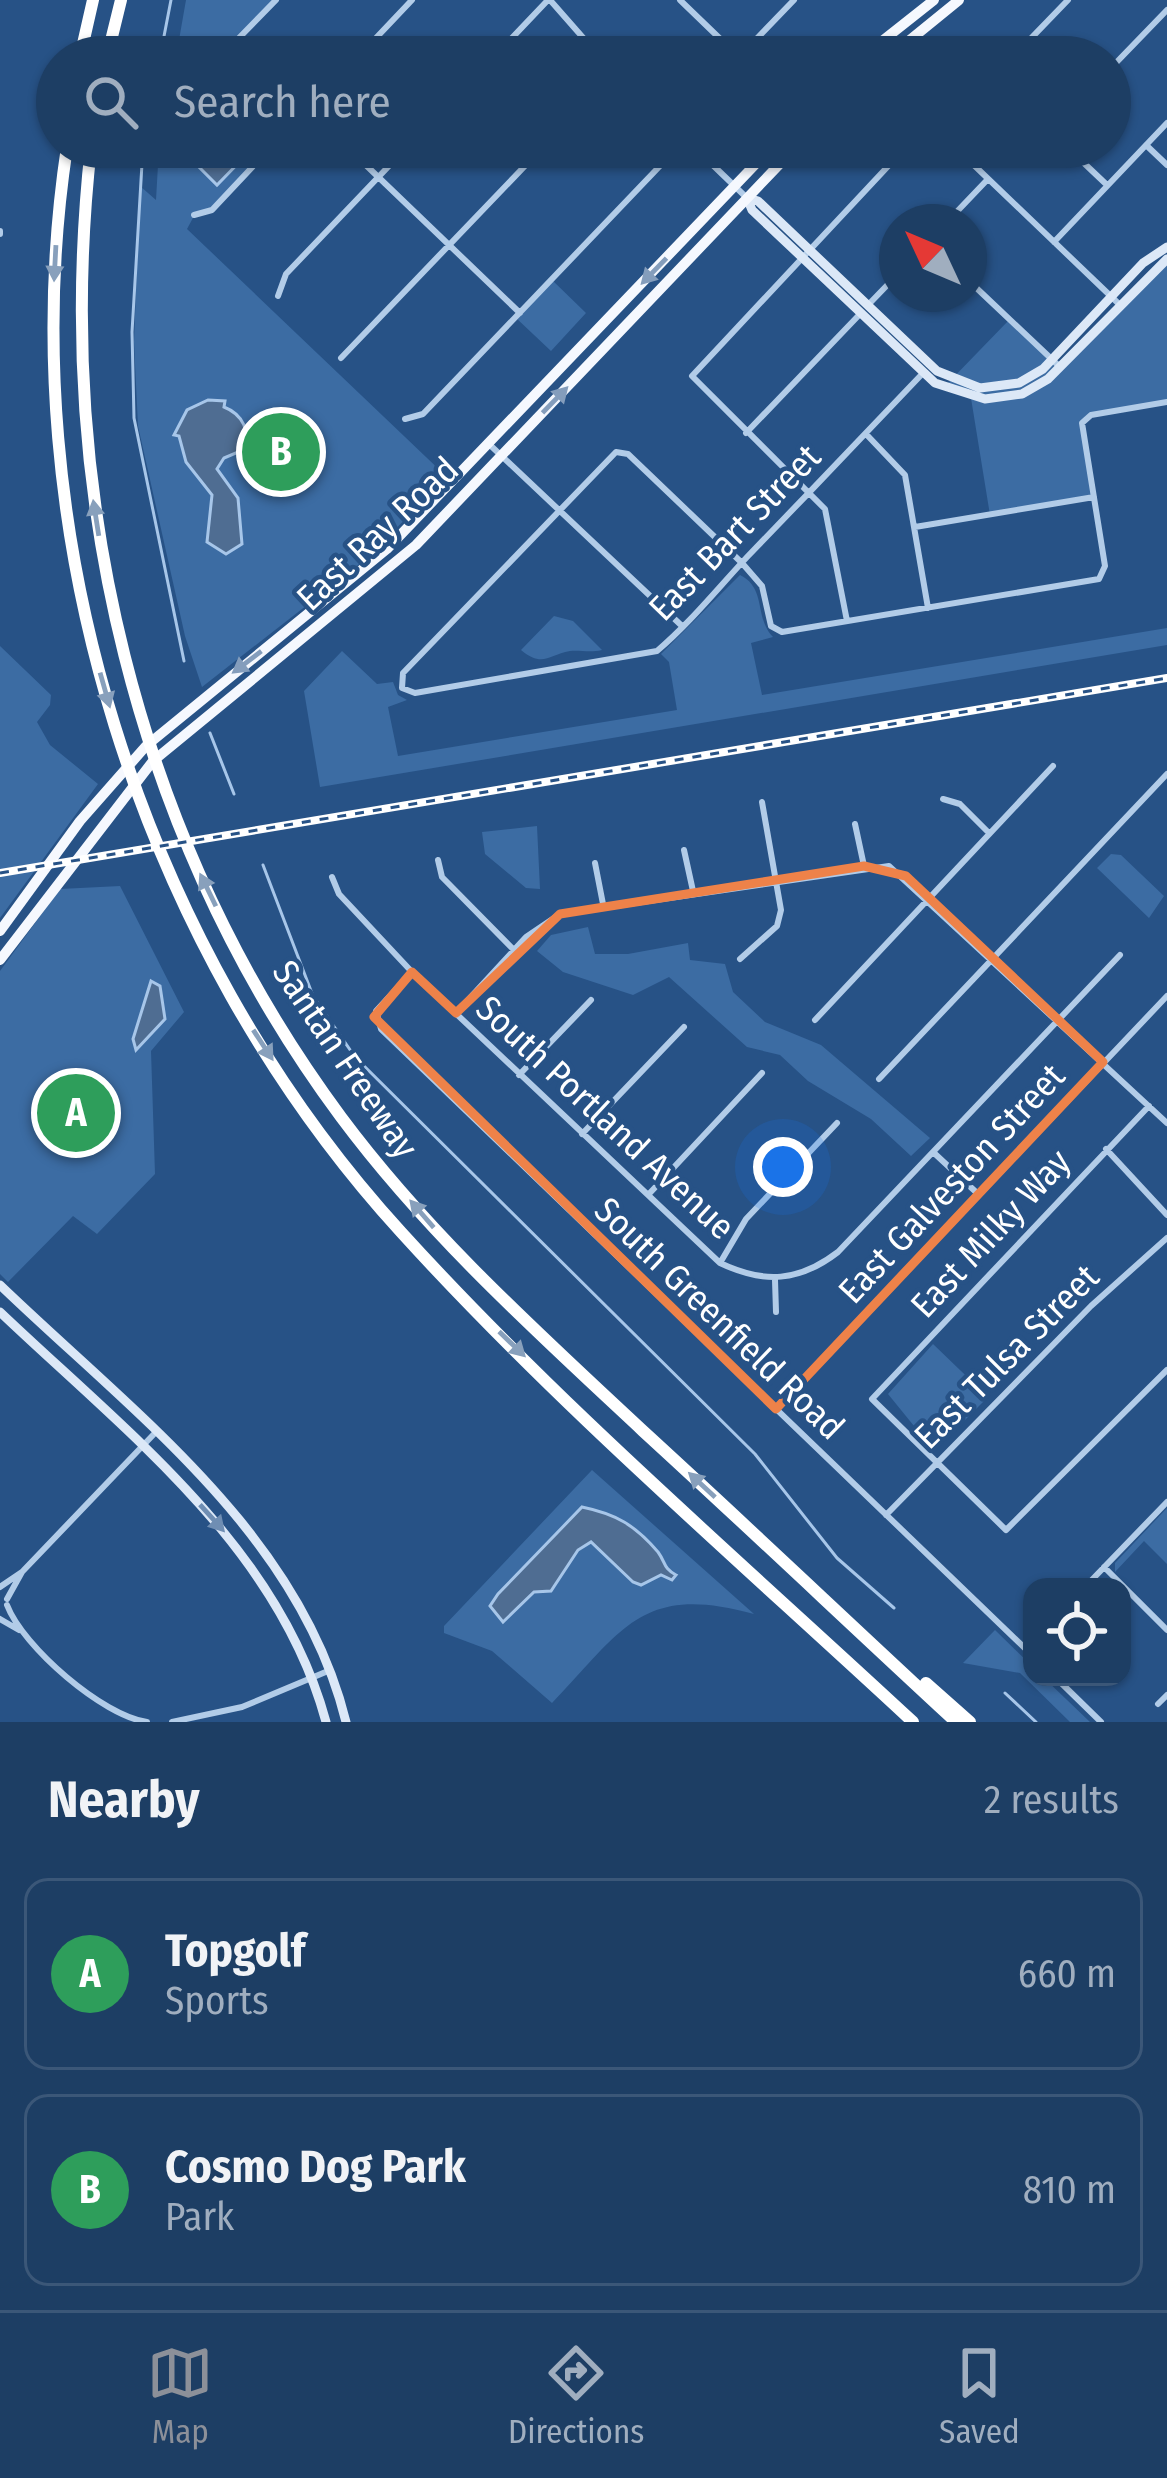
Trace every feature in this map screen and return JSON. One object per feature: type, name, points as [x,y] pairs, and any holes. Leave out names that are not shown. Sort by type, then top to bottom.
[{"type":"highway","points":[[85,36],[93,0]]},
{"type":"highway","points":[[112,36],[121,0]]},
{"type":"highway","name":"Santan Freeway","points":[[65,168],[54,285],[55,386],[70,532],[117,729],[151,830],[198,931],[299,1101],[399,1231],[913,1722]]},
{"type":"highway","name":"Santan Freeway","points":[[90,168],[81,342],[91,481],[110,596],[131,685],[182,836],[265,1002],[342,1118],[435,1230],[518,1314],[956,1722]]},
{"type":"highway","points":[[738,1559],[901,1722]]},
{"type":"highway","points":[[863,1636],[890,1652],[970,1722]]},
{"type":"main road","points":[[889,36],[934,0]]},
{"type":"main road","points":[[915,36],[959,0]]},
{"type":"main road","name":"East Ray Road","points":[[0,960],[112,809],[181,735],[366,591],[502,456],[758,168]]},
{"type":"main road","name":"East Ray Road","points":[[0,931],[104,792],[175,718],[355,578],[770,168]]},
{"type":"main road","points":[[741,192],[752,210],[805,252],[927,369],[968,386],[993,388],[1058,364],[1167,247]]},
{"type":"main road","points":[[1115,301],[1167,259]]},
{"type":"main road","points":[[0,1285],[254,1534],[301,1607],[331,1670],[346,1722]]},
{"type":"main road","points":[[0,1312],[240,1550],[282,1613],[326,1722]]},
{"type":"street","points":[[241,36],[276,0]]},
{"type":"street","points":[[378,36],[412,0]]},
{"type":"street","points":[[514,36],[549,0],[581,36]]},
{"type":"street","points":[[680,0],[717,36]]},
{"type":"street","points":[[759,36],[794,0]]},
{"type":"street","points":[[1033,36],[1068,0]]},
{"type":"street","points":[[1131,47],[1167,10]]},
{"type":"street","points":[[1131,161],[1167,123]]},
{"type":"street","points":[[1146,145],[1167,165]]},
{"type":"street","points":[[194,215],[212,210],[252,168]]},
{"type":"street","points":[[369,168],[520,313]]},
{"type":"street","points":[[278,296],[286,274],[387,168]]},
{"type":"street","points":[[341,358],[523,168]]},
{"type":"street","points":[[405,418],[423,414],[658,168]]},
{"type":"street","points":[[716,168],[741,192]]},
{"type":"street","points":[[847,621],[830,518],[692,376],[886,168]]},
{"type":"street","points":[[977,168],[1115,301]]},
{"type":"street","points":[[1090,168],[1108,185]]},
{"type":"street","points":[[1054,242],[1124,168]]},
{"type":"street","points":[[964,204],[988,179]]},
{"type":"street","points":[[746,433],[879,294]]},
{"type":"street","points":[[987,298],[1058,364]]},
{"type":"street","name":"East Bart Street","points":[[560,509],[403,673],[401,687],[413,694],[646,655],[682,626],[927,369]]},
{"type":"street","points":[[560,509],[611,455],[622,451],[761,584],[776,631],[1095,580],[1104,574],[1084,419],[1167,404]]},
{"type":"street","points":[[866,434],[904,472],[928,608]]},
{"type":"street","points":[[490,445],[682,626]]},
{"type":"street","points":[[914,527],[1094,497]]},
{"type":"street","points":[[814,1020],[1053,766]]},
{"type":"street","points":[[879,1079],[1167,774]]},
{"type":"street","points":[[943,799],[960,804],[989,833]]},
{"type":"street","points":[[740,958],[777,926],[782,910],[762,802]]},
{"type":"street","points":[[855,824],[864,866]]},
{"type":"street","points":[[684,850],[693,891]]},
{"type":"street","points":[[438,860],[442,877],[514,950]]},
{"type":"street","points":[[595,862],[603,904]]},
{"type":"street","points":[[456,1012],[514,950],[560,914],[778,878],[889,866],[1167,1123]]},
{"type":"street","name":"South Portland Avenue","points":[[332,877],[339,894],[412,972],[720,1263],[775,1280]]},
{"type":"street","points":[[776,1312],[775,1280],[820,1265],[838,1252],[1120,955]]},
{"type":"street","name":"South Greenfield Road","points":[[412,972],[374,1017],[1023,1642]]},
{"type":"street","name":"East Galveston Street","points":[[776,1409],[1167,996]]},
{"type":"street","points":[[519,1075],[591,1000]]},
{"type":"street","points":[[582,1134],[684,1027]]},
{"type":"street","points":[[648,1195],[762,1073]]},
{"type":"street","name":"East Milky Way","points":[[936,1464],[872,1400],[1149,1106]]},
{"type":"street","points":[[720,1263],[746,1219],[837,1123]]},
{"type":"street","points":[[1106,1149],[1167,1215]]},
{"type":"street","points":[[933,1152],[977,1193]]},
{"type":"street","name":"East Tulsa Street","points":[[886,1514],[1091,1306],[1167,1238]]},
{"type":"street","points":[[936,1464],[1006,1530],[1167,1370]]},
{"type":"street","points":[[22,1632],[0,1588],[22,1572],[154,1434]]},
{"type":"street","points":[[1093,1578],[1167,1502]]},
{"type":"street","points":[[1104,1567],[1167,1630]]},
{"type":"street","points":[[22,1572],[0,1617],[101,1705],[147,1722]]},
{"type":"street","points":[[172,1722],[242,1707],[331,1670]]},
{"type":"street","points":[[1064,1686],[1101,1722]]},
{"type":"street","points":[[1158,1704],[1167,1696]]},
{"type":"highlighted area","points":[[864,866],[906,876],[1103,1062],[776,1409],[374,1017],[412,972],[456,1013],[560,914]]},
{"type":"shaded area","points":[[186,0],[276,0],[242,36],[180,36]]},
{"type":"shaded area","points":[[158,168],[251,168],[212,210],[194,216],[187,229],[448,478],[357,566],[202,687],[185,636],[138,426],[134,342],[140,186],[156,200]]},
{"type":"shaded area","points":[[200,168],[234,168],[217,185]]},
{"type":"shaded area","points":[[1167,254],[1167,402],[1091,415],[1082,424],[1094,497],[990,515],[970,392],[948,383],[1009,320],[1057,364]]},
{"type":"shaded area","points":[[551,279],[586,313],[551,351],[515,317]]},
{"type":"shaded area","points":[[208,400],[225,401],[224,407],[246,430],[243,450],[224,458],[217,469],[238,498],[242,544],[226,554],[207,542],[212,495],[186,462],[179,436],[174,435],[187,410]]},
{"type":"shaded area","points":[[740,575],[754,588],[773,637],[751,643],[762,695],[1167,628],[1167,645],[320,787],[304,691],[342,651],[377,684],[393,682],[398,695],[407,700],[388,707],[398,756],[677,710],[669,662],[661,654]]},
{"type":"shaded area","points":[[554,616],[573,621],[602,650],[570,651],[540,659],[521,650]]},
{"type":"shaded area","points":[[0,646],[51,695],[50,705],[37,722],[50,745],[98,784],[0,918]]},
{"type":"shaded area","points":[[537,826],[540,889],[526,888],[485,854],[482,832]]},
{"type":"shaded area","points":[[1111,854],[1121,855],[1164,896],[1149,918],[1097,868]]},
{"type":"shaded area","points":[[120,886],[184,1012],[151,1051],[155,1174],[97,1234],[73,1216],[8,1282],[0,1274],[0,971],[60,889]]},
{"type":"shaded area","points":[[588,927],[595,954],[628,954],[688,943],[690,960],[725,964],[733,992],[765,1022],[821,1045],[930,1138],[911,1156],[871,1119],[808,1081],[780,1055],[747,1047],[669,977],[633,995],[563,972],[537,951],[551,935]]},
{"type":"shaded area","points":[[151,981],[160,986],[165,1019],[136,1050],[133,1039]]},
{"type":"shaded area","points":[[933,1344],[988,1397],[949,1436],[927,1442],[888,1394]]},
{"type":"shaded area","points":[[592,1470],[754,1614],[685,1604],[660,1609],[618,1634],[552,1703],[492,1651],[444,1633],[444,1626]]},
{"type":"shaded area","points":[[582,1507],[633,1528],[676,1575],[672,1580],[661,1575],[641,1585],[633,1582],[591,1542],[578,1550],[551,1591],[534,1592],[503,1622],[490,1606],[498,1594]]},
{"type":"shaded area","points":[[1167,1508],[1167,1564],[1144,1541],[1115,1572],[1115,1563]]},
{"type":"shaded area","points":[[995,1630],[1023,1657],[1023,1676],[1020,1673],[963,1663]]},
{"type":"shaded area","points":[[1033,1686],[1052,1686],[1090,1722],[1070,1722]]},
{"type":"waterway","points":[[164,36],[171,0]]},
{"type":"waterway","points":[[142,168],[132,332],[134,418],[184,661]]},
{"type":"waterway","points":[[210,733],[234,794]]},
{"type":"waterway","points":[[263,865],[313,996],[355,1057],[755,1454],[837,1558],[894,1608]]},
{"type":"waterway","points":[[1005,1693],[1036,1722]]},
{"type":"railway","points":[[0,873],[1167,678]]},
{"type":"place","name":"Cosmo Dog Park","points":[[281,452]]},
{"type":"place","name":"Topgolf","points":[[76,1113]]}]
